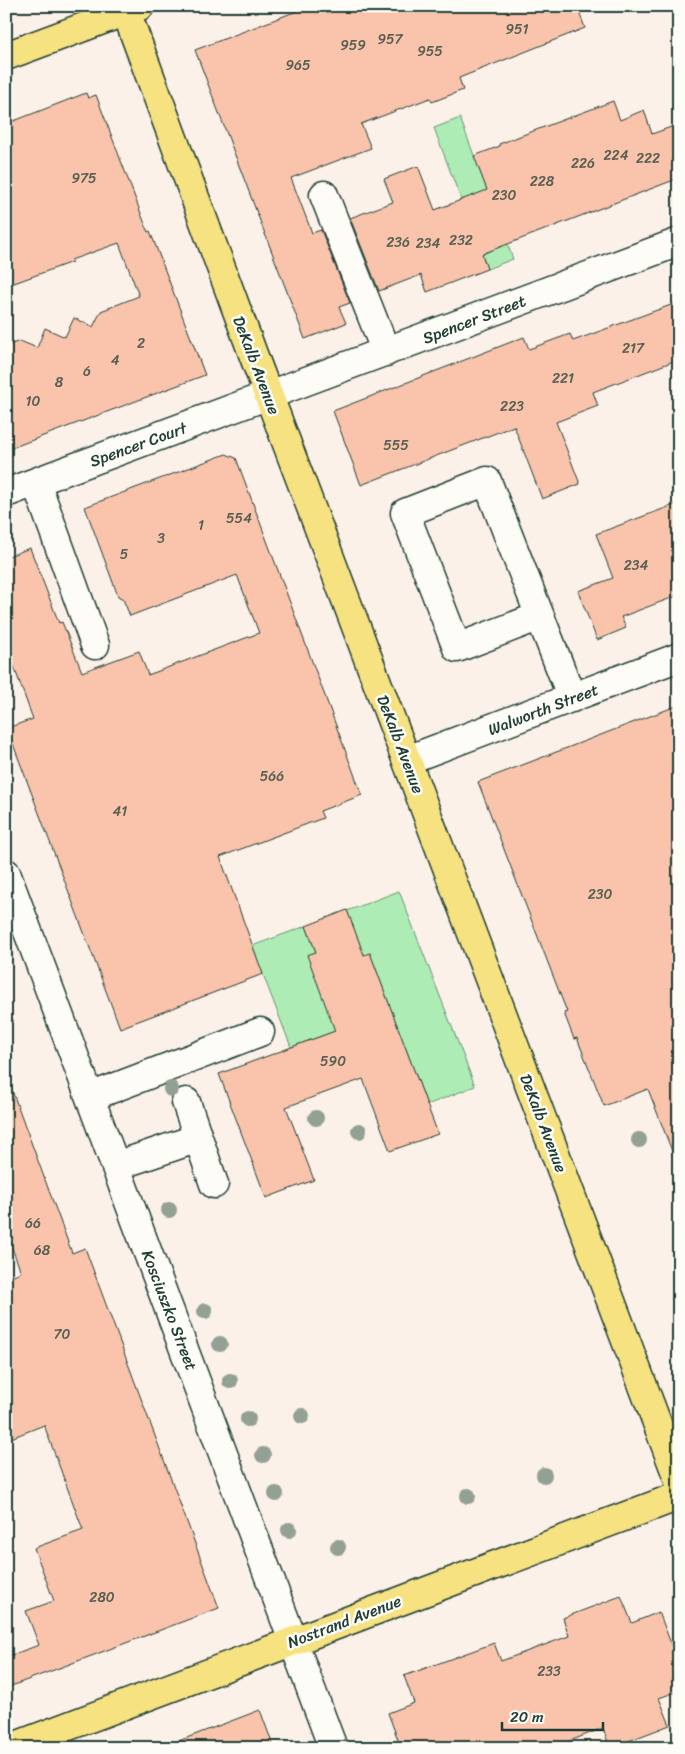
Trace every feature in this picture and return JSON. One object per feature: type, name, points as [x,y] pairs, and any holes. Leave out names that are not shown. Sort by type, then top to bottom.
[{"type":"main road","points":[[6,56],[130,8]]},
{"type":"main road","name":"DeKalb Avenue","points":[[130,8],[269,396],[679,1481]]},
{"type":"main road","name":"Nostrand Avenue","points":[[10,1748],[679,1496]]},
{"type":"street","points":[[324,195],[386,352]]},
{"type":"street","name":"Spencer Street","points":[[269,396],[679,242]]},
{"type":"street","name":"Spencer Court","points":[[6,493],[269,396]]},
{"type":"street","points":[[540,616],[457,648],[404,513],[487,481],[540,616],[572,698]]},
{"type":"street","points":[[36,482],[95,645]]},
{"type":"street","name":"Walworth Street","points":[[407,760],[679,657]]},
{"type":"street","name":"Kosciuszko Street","points":[[6,873],[333,1748]]},
{"type":"street","points":[[90,1097],[260,1032]]},
{"type":"street","points":[[186,1102],[214,1184]]},
{"type":"street","points":[[116,1166],[198,1138]]},
{"type":"green space","points":[[460,118],[513,259],[487,269],[434,128]]},
{"type":"green space","points":[[399,891],[475,1086],[427,1105],[370,953],[364,955],[347,911]]},
{"type":"green space","points":[[306,926],[344,1028],[291,1047],[252,946]]},
{"type":"building","points":[[310,6],[577,6],[585,28],[459,78],[463,90],[432,102],[430,98],[361,124],[371,148],[291,178],[312,233],[321,230],[350,303],[339,307],[346,323],[305,339],[195,50]]},
{"type":"building","points":[[86,93],[88,98],[96,95],[205,375],[6,450],[6,346],[20,341],[37,348],[45,328],[65,337],[74,318],[93,327],[101,311],[139,296],[119,243],[6,286],[6,124]]},
{"type":"building","points":[[613,101],[620,120],[644,110],[652,134],[679,124],[679,178],[482,254],[487,269],[427,292],[421,275],[379,291],[350,218],[393,202],[384,179],[418,166],[435,210],[487,190],[474,156],[500,146],[499,144]]},
{"type":"building","points":[[679,302],[679,359],[593,392],[598,406],[556,422],[580,484],[542,499],[514,426],[361,485],[333,411],[524,337],[529,349],[570,334],[573,341]]},
{"type":"building","points":[[226,454],[236,458],[362,795],[320,811],[323,818],[220,857],[263,974],[120,1028],[7,728],[33,719],[6,645],[6,557],[30,548],[59,623],[62,622],[82,672],[139,651],[148,675],[259,633],[237,575],[130,616],[123,599],[118,596],[85,507]]},
{"type":"building","points":[[679,503],[679,595],[621,617],[626,628],[597,640],[578,591],[613,578],[596,534]]},
{"type":"building","points":[[679,705],[679,1164],[677,1164],[648,1089],[604,1106],[577,1038],[574,1039],[564,1013],[567,1012],[478,782]]},
{"type":"building","points":[[347,910],[364,955],[370,953],[438,1134],[390,1151],[363,1079],[286,1107],[314,1180],[266,1198],[219,1074],[335,1031],[307,955],[316,952],[306,926]]},
{"type":"building","points":[[6,1085],[10,1085],[72,1253],[85,1248],[219,1608],[6,1688],[6,1657],[39,1645],[26,1611],[54,1601],[34,1548],[83,1530],[44,1425],[6,1440],[6,1278],[21,1272],[6,1232]]},
{"type":"building","points":[[621,1596],[632,1623],[659,1612],[679,1665],[679,1691],[659,1698],[670,1725],[610,1748],[603,1728],[552,1748],[401,1748],[388,1713],[414,1703],[404,1676],[494,1643],[501,1661],[569,1636],[563,1618]]},
{"type":"building","points":[[260,1710],[274,1748],[168,1748],[168,1745]]}]
